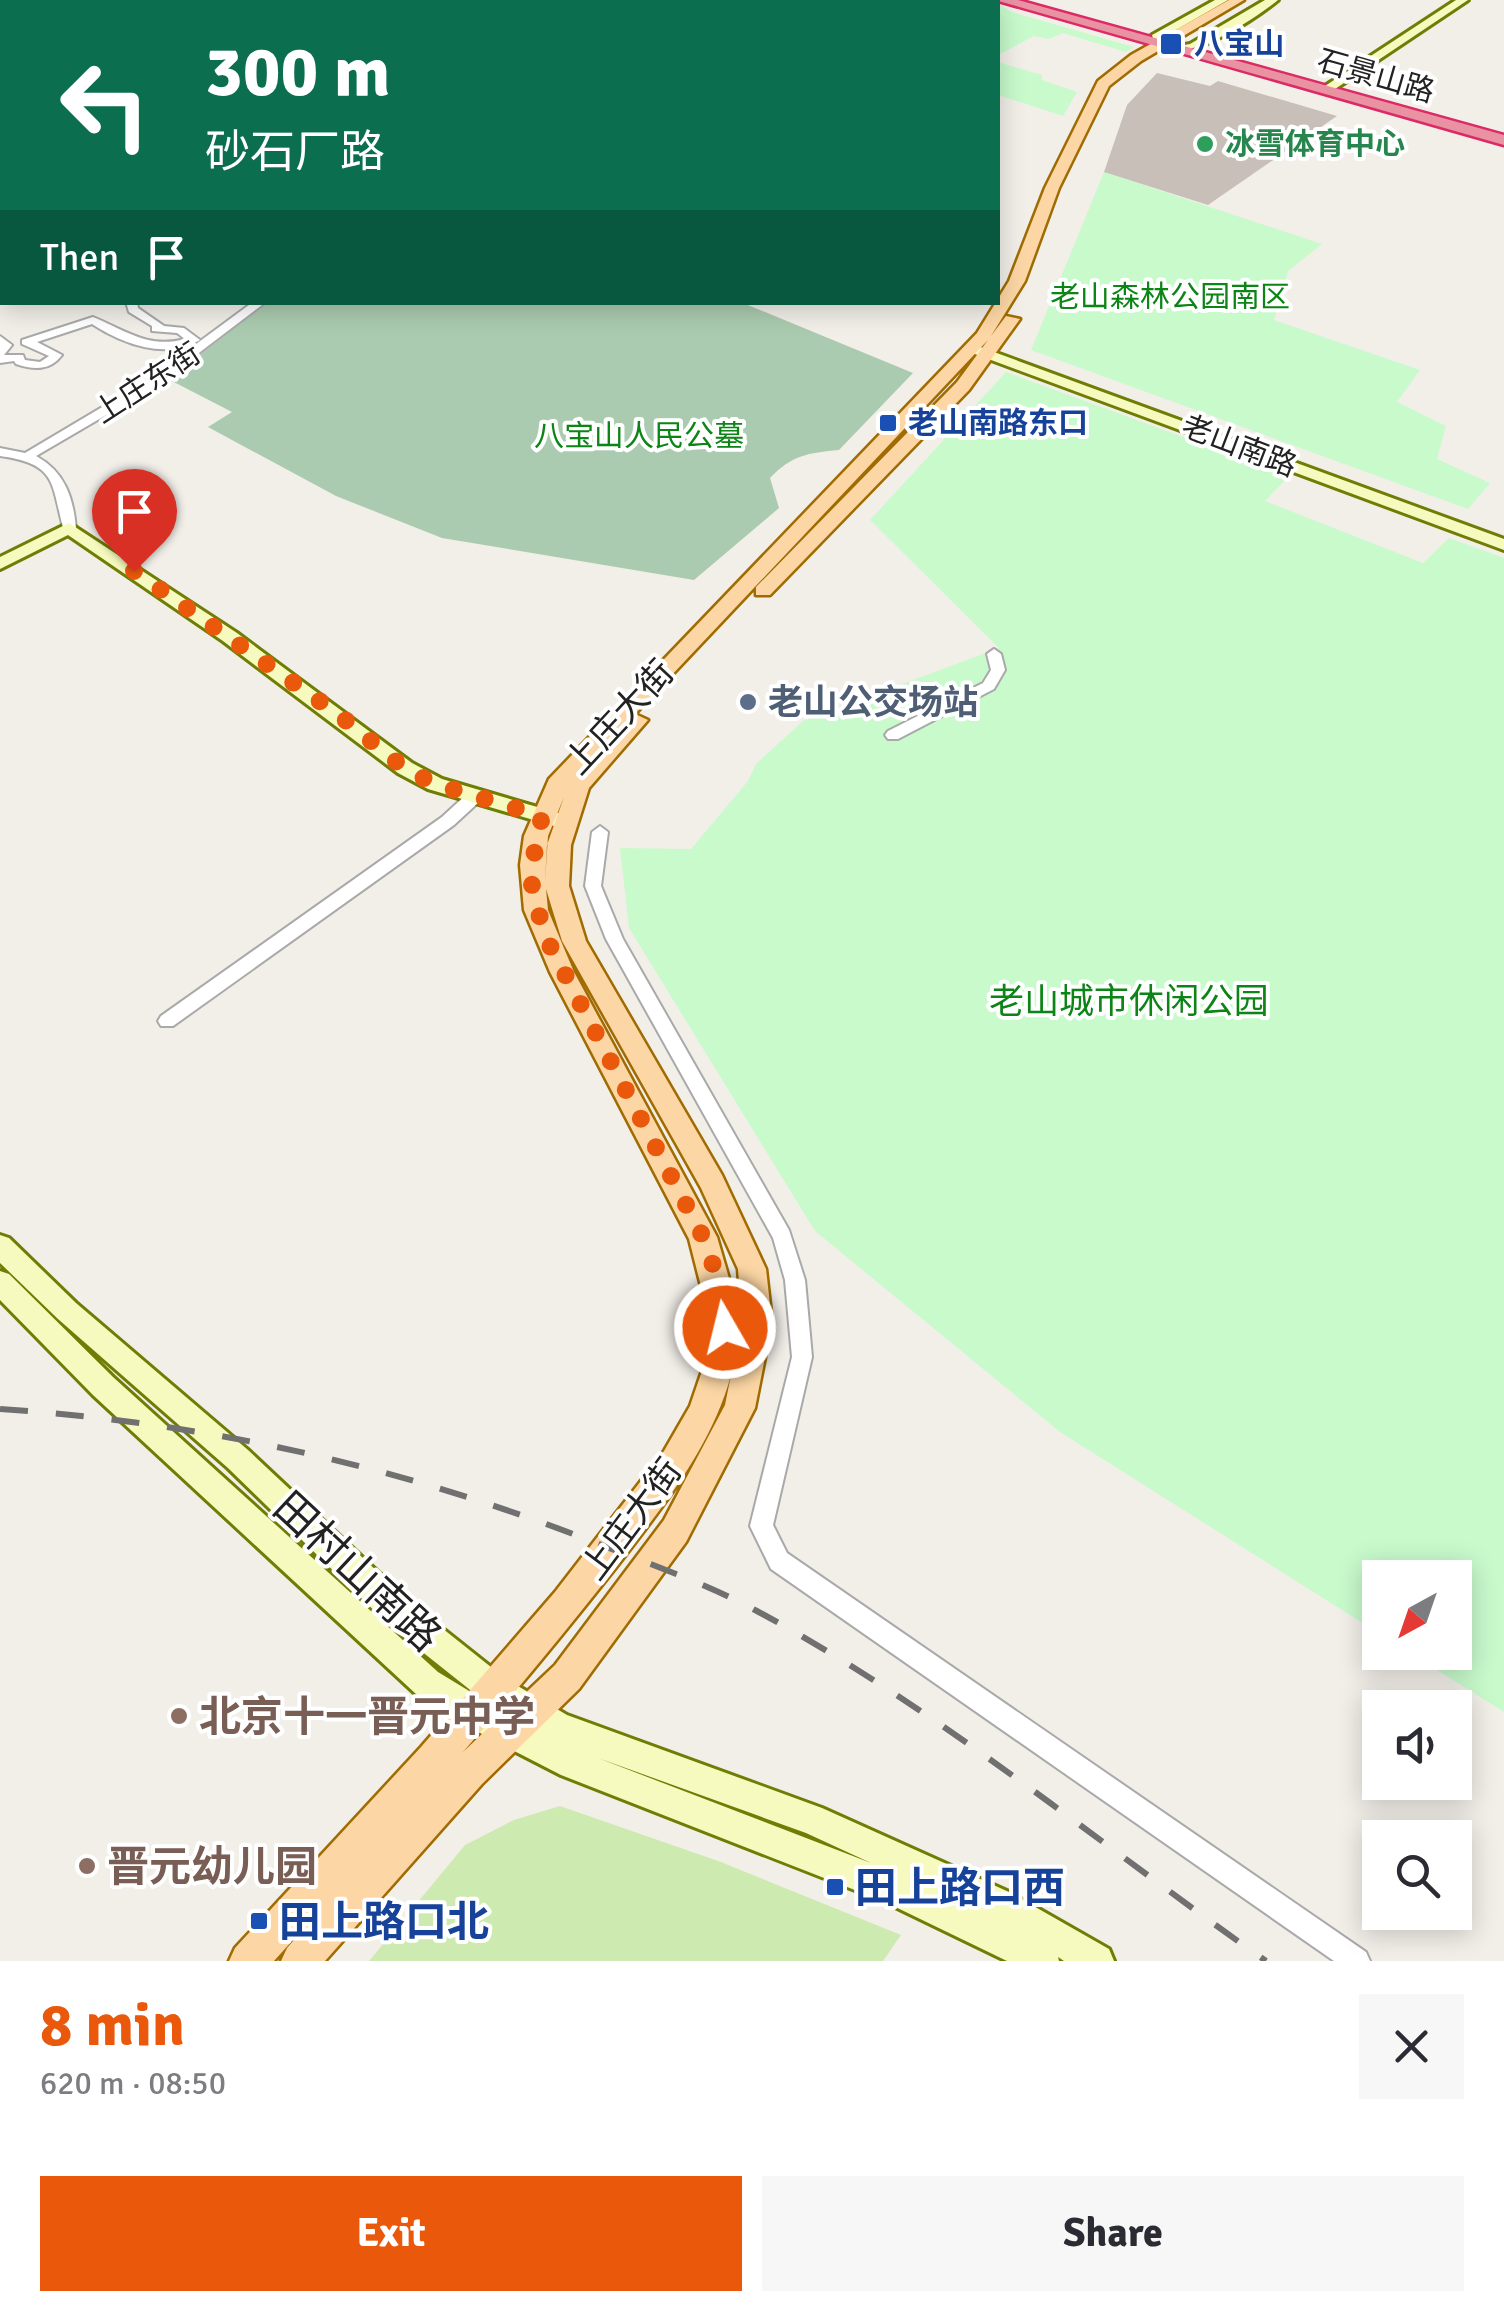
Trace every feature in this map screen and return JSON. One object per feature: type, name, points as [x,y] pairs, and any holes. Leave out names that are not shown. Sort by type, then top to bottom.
[{"type":"highway","name":"石景山路","points":[[1002,0],[1331,86],[1504,137]]},
{"type":"highway","name":"石景山路","points":[[1018,0],[1504,137]]},
{"type":"main road","points":[[1171,43],[1223,0]]},
{"type":"main road","points":[[1171,43],[1238,0]]},
{"type":"main road","points":[[1171,43],[1255,0]]},
{"type":"main road","points":[[1171,43],[1274,0]]},
{"type":"main road","points":[[1331,86],[1463,0]]},
{"type":"main road","name":"上庄大街","points":[[248,1961],[551,1625],[682,1451],[712,1390],[725,1328],[718,1279],[703,1237],[562,972],[536,910],[532,865],[554,819],[601,757],[982,350],[1017,281],[1052,188],[1095,95],[1114,73],[1171,43]]},
{"type":"main road","name":"老山南路","points":[[982,350],[1504,546]]},
{"type":"main road","points":[[0,564],[70,528],[230,637],[404,768],[474,797],[554,819]]},
{"type":"main road","name":"上庄大街","points":[[300,1961],[516,1721],[567,1677],[675,1531],[740,1408],[757,1322],[752,1270],[729,1216],[574,941],[560,908],[559,845],[554,819]]},
{"type":"main road","name":"田村山南路","points":[[0,1246],[125,1362],[238,1459],[402,1616],[483,1702]]},
{"type":"main road","name":"田村山南路","points":[[0,1282],[103,1386],[428,1683],[483,1702],[516,1721],[997,1935],[1042,1961]]},
{"type":"main road","name":"田村山南路","points":[[516,1721],[559,1728],[811,1818],[997,1904],[1097,1961]]},
{"type":"street","points":[[0,339],[6,345],[0,356],[19,357],[20,362],[36,366],[51,362],[56,356],[26,342],[93,320],[110,334],[150,346],[194,340],[180,330],[156,329],[159,325],[133,310],[132,305]]},
{"type":"street","name":"上庄东街","points":[[28,456],[167,373],[257,305]]},
{"type":"street","points":[[0,452],[28,456],[57,478],[68,494],[70,528]]},
{"type":"street","points":[[893,736],[989,686],[998,670],[994,654]]},
{"type":"street","points":[[167,1021],[448,821],[474,797]]},
{"type":"street","points":[[600,832],[593,886],[614,940],[782,1236],[795,1280],[802,1356],[761,1526],[779,1561],[1357,1961]]},
{"type":"green space","points":[[1000,5],[1134,47],[1126,52],[1063,33],[1049,39],[1034,36],[1000,54]]},
{"type":"green space","points":[[1000,63],[1042,75],[1042,80],[1077,92],[1063,116],[1000,96]]},
{"type":"green space","name":"老山森林公园南区","points":[[1104,172],[1322,244],[1288,271],[1274,320],[1420,370],[1397,402],[1446,426],[1437,459],[1490,483],[1468,509],[1031,350]]},
{"type":"green space","name":"八宝山人民公墓","points":[[264,305],[748,305],[913,373],[839,450],[801,456],[778,470],[770,478],[779,508],[694,580],[442,538],[336,496],[208,427],[232,412],[168,379]]},
{"type":"green space","name":"老山城市休闲公园","points":[[1006,372],[1289,476],[1265,501],[1423,563],[1449,538],[1504,558],[1504,1712],[1437,1670],[1472,1670],[1472,1560],[1362,1560],[1362,1623],[1060,1432],[815,1231],[629,928],[620,848],[691,849],[748,781],[756,764],[803,721],[999,648],[870,520]]},
{"type":"green space","points":[[560,1806],[721,1862],[901,1935],[883,1961],[369,1961],[465,1845],[514,1820]]},
{"type":"building","name":"冰雪体育中心","points":[[1157,73],[1210,86],[1218,81],[1337,116],[1208,205],[1104,172],[1127,105]]},
{"type":"railway","points":[[0,1409],[156,1426],[310,1454],[460,1495],[702,1584],[755,1610],[888,1689],[1266,1961]]},
{"type":"place","name":"八宝山","points":[[1171,44]]},
{"type":"place","name":"冰雪体育中心","points":[[1205,144]]},
{"type":"place","name":"老山南路东口","points":[[888,423]]},
{"type":"place","name":"老山公交场站","points":[[748,702]]},
{"type":"place","name":"北京十一晋元中学","points":[[179,1716]]},
{"type":"place","name":"晋元幼儿园","points":[[87,1866]]},
{"type":"place","name":"田上路口西","points":[[835,1887]]},
{"type":"place","name":"田上路口北","points":[[259,1921]]},
{"type":"route","points":[[134,571],[338,714],[404,768],[435,784],[542,816],[532,865],[532,890],[546,938],[703,1237],[718,1279],[725,1328]]}]
